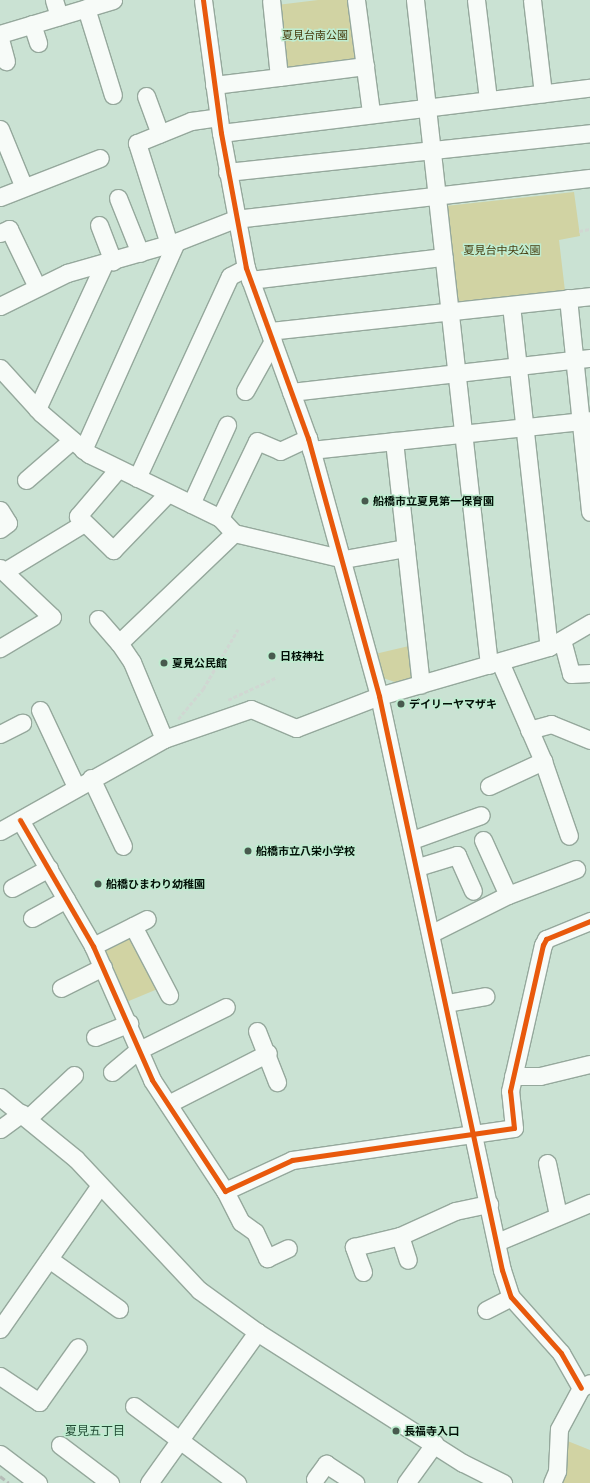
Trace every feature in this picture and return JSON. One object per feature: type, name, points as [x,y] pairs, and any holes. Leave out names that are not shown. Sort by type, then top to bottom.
[{"type":"street","points":[[54,0],[59,16]]},
{"type":"street","points":[[203,0],[227,172],[235,219],[248,274],[310,444],[344,559],[379,696],[412,840],[475,1131],[497,1242],[511,1297],[560,1353],[585,1385],[559,1429],[557,1471],[552,1483]]},
{"type":"street","points":[[271,0],[279,77]]},
{"type":"street","points":[[356,0],[371,113]]},
{"type":"street","points":[[415,0],[431,150],[451,311],[463,434],[495,664],[530,730],[543,761],[569,836]]},
{"type":"street","points":[[476,0],[488,99]]},
{"type":"street","points":[[532,0],[543,93]]},
{"type":"street","points":[[0,34],[99,3],[113,95]]},
{"type":"street","points":[[32,24],[38,43]]},
{"type":"street","points":[[0,40],[6,61]]},
{"type":"street","points":[[214,85],[365,66]]},
{"type":"street","points":[[26,480],[77,445],[172,243],[137,143],[191,121],[220,125],[371,113],[590,88]]},
{"type":"street","points":[[146,96],[160,134]]},
{"type":"street","points":[[0,129],[23,185]]},
{"type":"street","points":[[227,172],[590,133]]},
{"type":"street","points":[[0,197],[23,185],[100,158]]},
{"type":"street","points":[[0,306],[67,273],[172,243],[235,219],[248,225],[437,197],[590,178]]},
{"type":"street","points":[[437,197],[590,184]]},
{"type":"street","points":[[118,198],[140,253]]},
{"type":"street","points":[[37,409],[109,262],[99,225]]},
{"type":"street","points":[[0,233],[9,228],[37,287]]},
{"type":"street","points":[[137,478],[230,276],[444,257]]},
{"type":"street","points":[[271,336],[451,311],[590,296]]},
{"type":"street","points":[[568,298],[582,359],[590,512]]},
{"type":"street","points":[[511,305],[525,427],[555,643],[571,674],[590,673]]},
{"type":"street","points":[[245,391],[271,336]]},
{"type":"street","points":[[291,392],[582,359]]},
{"type":"street","points":[[0,368],[37,409],[77,445],[118,469],[220,518],[234,533],[344,559],[406,548]]},
{"type":"street","points":[[220,518],[258,441],[280,451],[310,444],[394,441],[585,420]]},
{"type":"street","points":[[191,504],[227,425]]},
{"type":"street","points":[[394,441],[421,685]]},
{"type":"street","points":[[0,648],[52,617],[2,569],[81,519],[118,469]]},
{"type":"street","points":[[81,519],[113,550],[168,493]]},
{"type":"street","points":[[0,510],[8,522],[0,529]]},
{"type":"street","points":[[56,526],[81,519]]},
{"type":"street","points":[[119,643],[234,533]]},
{"type":"street","points":[[98,619],[119,643],[132,662],[164,739]]},
{"type":"street","points":[[0,831],[91,778],[164,739],[251,709],[296,728],[379,696],[495,664],[555,643],[590,622]]},
{"type":"street","points":[[40,710],[76,787]]},
{"type":"street","points":[[0,734],[22,723]]},
{"type":"street","points":[[530,730],[552,724],[590,740]]},
{"type":"street","points":[[489,786],[543,761]]},
{"type":"street","points":[[91,778],[123,846]]},
{"type":"street","points":[[412,840],[481,815]]},
{"type":"street","points":[[20,820],[93,946],[130,1023],[137,1051],[168,1104],[225,1191],[241,1222],[255,1232],[267,1258],[288,1248]]},
{"type":"street","points":[[483,840],[508,895]]},
{"type":"street","points":[[418,867],[457,855],[473,891]]},
{"type":"street","points":[[12,888],[48,868]]},
{"type":"street","points":[[432,933],[508,895],[576,869]]},
{"type":"street","points":[[32,918],[66,899]]},
{"type":"street","points":[[225,1191],[292,1160],[475,1131],[514,1128],[510,1091],[543,944],[546,939],[590,921]]},
{"type":"street","points":[[93,946],[140,923],[138,931],[169,995]]},
{"type":"street","points":[[61,988],[103,967]]},
{"type":"street","points":[[447,1003],[485,996]]},
{"type":"street","points":[[112,1072],[137,1051],[226,1008]]},
{"type":"street","points":[[95,1037],[130,1023]]},
{"type":"street","points":[[257,1031],[268,1053],[278,1082]]},
{"type":"street","points":[[168,1104],[268,1053]]},
{"type":"street","points":[[513,1076],[540,1076],[590,1064]]},
{"type":"street","points":[[0,1129],[25,1116],[72,1074]]},
{"type":"street","points":[[0,1097],[76,1159],[187,1279],[257,1332],[435,1443],[503,1483]]},
{"type":"street","points":[[547,1163],[558,1215]]},
{"type":"street","points":[[0,1329],[100,1185]]},
{"type":"street","points":[[497,1242],[558,1215],[590,1203]]},
{"type":"street","points":[[363,1272],[354,1247],[400,1236],[428,1221],[489,1204]]},
{"type":"street","points":[[400,1236],[408,1260]]},
{"type":"street","points":[[49,1259],[119,1308]]},
{"type":"street","points":[[486,1310],[511,1297]]},
{"type":"street","points":[[149,1483],[257,1332]]},
{"type":"street","points":[[0,1376],[39,1402],[78,1347]]},
{"type":"street","points":[[134,1406],[237,1483]]},
{"type":"street","points":[[406,1483],[435,1443]]},
{"type":"street","points":[[60,1445],[110,1483]]},
{"type":"street","points":[[0,1454],[38,1483]]},
{"type":"street","points":[[315,1479],[326,1464],[355,1483]]},
{"type":"path","points":[[579,231],[590,230]]},
{"type":"path","points":[[179,723],[177,718],[203,689],[238,628]]},
{"type":"green space","name":"夏見台南公園","points":[[318,0],[352,0],[360,61],[285,73],[277,5]]},
{"type":"green space","name":"夏見台中央公園","points":[[574,192],[580,236],[559,240],[565,291],[469,305],[457,301],[446,206]]},
{"type":"green space","points":[[409,646],[414,680],[398,683],[383,678],[375,654]]},
{"type":"green space","points":[[130,931],[160,988],[124,1003],[101,950]]},
{"type":"green space","points":[[565,1440],[590,1450],[590,1483],[558,1483]]},
{"type":"railway","points":[[0,1476],[9,1483]]},
{"type":"cycle path","points":[[203,0],[221,133],[246,268],[308,438],[379,696],[502,1270],[511,1297],[561,1353],[581,1388]]},
{"type":"cycle path","points":[[20,820],[93,946],[152,1080],[225,1191],[292,1160],[514,1128],[510,1091],[543,945],[546,939],[590,921]]},
{"type":"place","name":"船橋市立夏見第一保育園","points":[[365,501]]},
{"type":"place","name":"日枝神社","points":[[272,656]]},
{"type":"place","name":"夏見公民館","points":[[164,663]]},
{"type":"place","name":"デイリーヤマザキ","points":[[401,704]]},
{"type":"place","name":"船橋市立八栄小学校","points":[[248,851]]},
{"type":"place","name":"船橋ひまわり幼稚園","points":[[98,884]]},
{"type":"place","name":"長福寺入口","points":[[396,1431]]},
{"type":"district","name":"夏見五丁目","points":[[95,1432]]}]
